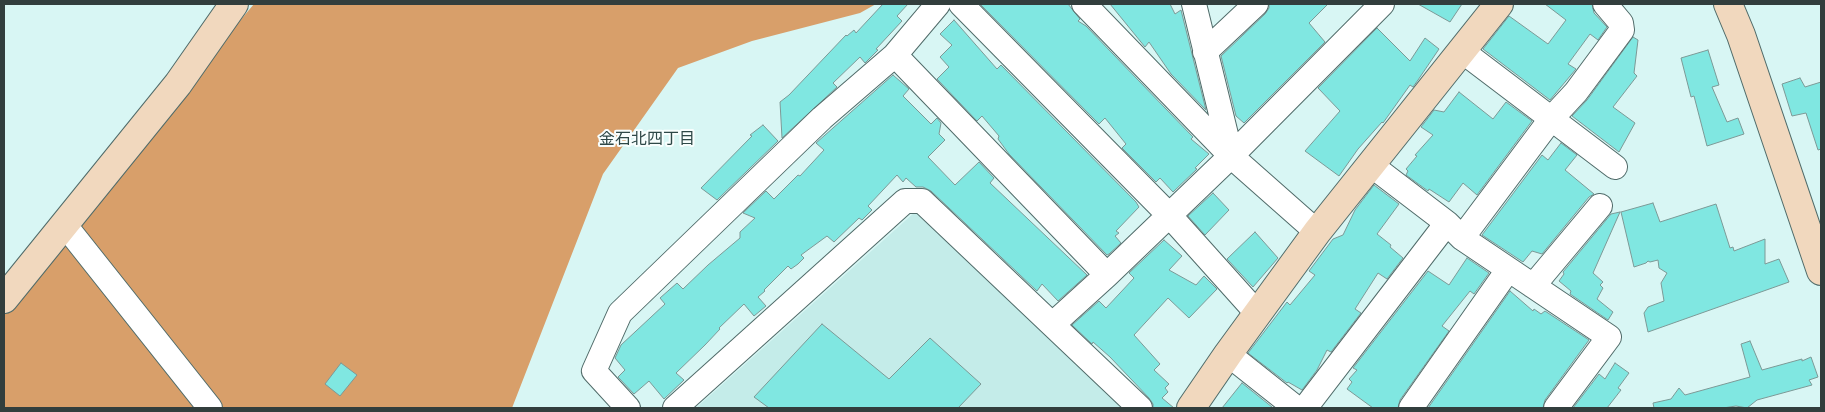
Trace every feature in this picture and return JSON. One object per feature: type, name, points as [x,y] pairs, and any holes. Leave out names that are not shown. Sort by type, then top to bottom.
[{"type":"street","points":[[4,299],[178,84],[234,4]]},
{"type":"street","points":[[628,408],[594,371],[620,313],[822,118],[895,55],[938,4]]},
{"type":"street","points":[[961,4],[1170,216],[1258,313]]},
{"type":"street","points":[[1084,4],[1231,156],[1317,232]]},
{"type":"street","points":[[1194,4],[1231,156]]},
{"type":"street","points":[[1205,52],[1256,4]]},
{"type":"street","points":[[1053,324],[1170,216],[1382,4]]},
{"type":"street","points":[[1191,408],[1317,232],[1500,4]]},
{"type":"street","points":[[1305,408],[1454,231],[1576,92],[1622,30],[1621,23],[1605,4]]},
{"type":"street","points":[[1728,4],[1821,266]]},
{"type":"street","points":[[1462,51],[1615,167]]},
{"type":"street","points":[[895,55],[1107,275]]},
{"type":"street","points":[[1371,165],[1454,231],[1508,270],[1610,337],[1556,408]]},
{"type":"street","points":[[675,408],[906,201],[922,201],[1140,408]]},
{"type":"street","points":[[1533,286],[1600,206]]},
{"type":"street","points":[[64,224],[210,408]]},
{"type":"street","points":[[1411,408],[1508,270]]},
{"type":"street","points":[[1228,354],[1296,408]]},
{"type":"shaded area","points":[[254,4],[876,4],[860,13],[752,41],[678,68],[603,174],[512,408],[4,408],[4,293],[119,164]]},
{"type":"shaded area","points":[[915,212],[1124,408],[696,408]]},
{"type":"building","points":[[883,4],[908,4],[897,16],[902,21],[865,63],[860,57],[833,83],[837,87],[782,138],[780,102],[846,35],[854,30],[856,33]]},
{"type":"building","points":[[980,4],[1068,4],[1080,19],[1078,21],[1086,26],[1193,137],[1191,139],[1209,154],[1195,168],[1197,169],[1173,192],[1160,178],[1156,182],[1122,148],[1126,144],[1105,118],[1099,124]]},
{"type":"building","points":[[1110,4],[1170,4],[1175,14],[1181,10],[1206,110],[1171,74],[1149,42],[1145,47]]},
{"type":"building","points":[[1269,4],[1328,4],[1309,23],[1325,42],[1244,123],[1236,116],[1221,56],[1265,14]]},
{"type":"building","points":[[1418,4],[1462,4],[1450,22]]},
{"type":"building","points":[[1545,4],[1592,4],[1594,13],[1607,27],[1598,40],[1590,34],[1568,64],[1576,69],[1550,100],[1483,49],[1509,16],[1548,44],[1566,20]]},
{"type":"building","points":[[954,20],[997,69],[1001,65],[1136,202],[1139,207],[1116,231],[1119,233],[1115,236],[1121,243],[1109,254],[1107,255],[1009,154],[998,139],[999,136],[982,116],[977,121],[937,79],[949,67],[940,57],[952,45],[940,34]]},
{"type":"building","points":[[1377,28],[1410,61],[1425,38],[1439,49],[1413,87],[1410,85],[1383,123],[1358,149],[1339,176],[1305,151],[1340,111],[1318,88]]},
{"type":"building","points":[[1633,37],[1638,40],[1634,73],[1637,76],[1613,107],[1635,123],[1619,152],[1572,116],[1587,100]]},
{"type":"building","points":[[1708,50],[1719,85],[1712,87],[1727,122],[1738,118],[1744,134],[1707,146],[1694,96],[1691,97],[1681,58]]},
{"type":"building","points":[[893,75],[909,89],[903,96],[931,124],[937,118],[941,123],[939,134],[945,140],[928,157],[955,185],[979,162],[994,178],[990,183],[1087,275],[1058,301],[1042,284],[1037,291],[931,191],[923,187],[916,187],[906,178],[903,182],[897,175],[868,206],[872,210],[862,220],[859,218],[834,242],[827,236],[801,255],[804,258],[798,264],[791,269],[788,266],[764,290],[758,297],[766,306],[754,316],[744,304],[719,328],[705,345],[676,373],[684,380],[664,399],[649,381],[634,394],[618,377],[625,370],[615,358],[621,345],[665,304],[660,298],[677,283],[683,289],[740,238],[740,232],[755,218],[743,213],[766,191],[774,199],[798,175],[800,176],[824,150],[816,143]]},
{"type":"building","points":[[1800,78],[1805,87],[1821,82],[1821,149],[1818,150],[1806,113],[1792,116],[1782,84]]},
{"type":"building","points":[[1459,92],[1493,119],[1506,102],[1532,121],[1477,195],[1463,183],[1449,202],[1429,189],[1428,191],[1406,175],[1408,171],[1406,169],[1417,156],[1415,155],[1433,135],[1421,127],[1434,110],[1444,112]]},
{"type":"building","points":[[763,125],[778,141],[717,200],[701,188],[752,136],[750,135]]},
{"type":"building","points":[[1561,143],[1577,155],[1565,170],[1594,194],[1589,197],[1542,254],[1532,251],[1523,262],[1482,235],[1542,155],[1548,160]]},
{"type":"building","points":[[1374,185],[1399,204],[1377,234],[1403,258],[1387,279],[1378,273],[1355,309],[1361,313],[1331,352],[1327,350],[1317,370],[1302,390],[1287,383],[1248,353],[1287,302],[1290,305],[1315,275],[1309,271],[1333,239],[1343,235],[1355,210]]},
{"type":"building","points":[[1213,193],[1229,210],[1205,235],[1188,216]]},
{"type":"building","points":[[1653,203],[1660,222],[1716,204],[1730,248],[1733,247],[1734,251],[1765,239],[1765,264],[1779,259],[1789,282],[1648,332],[1644,313],[1648,307],[1664,301],[1661,283],[1667,273],[1659,268],[1658,260],[1648,261],[1634,267],[1621,212]]},
{"type":"building","points":[[1620,212],[1593,273],[1603,282],[1600,285],[1603,288],[1597,299],[1613,312],[1608,320],[1570,294],[1571,291],[1559,281],[1564,274],[1563,272],[1611,214]]},
{"type":"building","points":[[1255,232],[1278,258],[1253,287],[1227,259]]},
{"type":"building","points":[[1164,240],[1182,256],[1169,270],[1196,285],[1204,276],[1217,289],[1189,318],[1168,298],[1134,335],[1160,364],[1154,370],[1169,384],[1165,388],[1168,392],[1162,398],[1174,408],[1153,408],[1149,398],[1110,357],[1093,342],[1092,344],[1072,325],[1099,301],[1106,308],[1134,278],[1129,273]]},
{"type":"building","points":[[1467,258],[1489,273],[1474,294],[1470,291],[1442,326],[1449,331],[1400,400],[1398,408],[1373,408],[1347,389],[1352,382],[1349,379],[1357,370],[1353,368],[1428,271],[1449,285]]},
{"type":"building","points":[[1510,291],[1533,311],[1534,309],[1541,314],[1545,311],[1589,340],[1545,400],[1543,408],[1428,408]]},
{"type":"building","points":[[822,324],[889,379],[930,338],[981,384],[958,408],[769,408],[754,397]]},
{"type":"building","points":[[1750,341],[1762,370],[1802,359],[1802,361],[1811,357],[1818,377],[1809,380],[1812,385],[1757,400],[1747,408],[1736,406],[1723,408],[1654,408],[1653,403],[1671,399],[1679,388],[1685,395],[1750,377],[1741,344]]},
{"type":"building","points":[[341,363],[357,375],[340,396],[325,384]]},
{"type":"building","points":[[1615,363],[1629,373],[1618,388],[1621,390],[1607,408],[1573,408],[1599,374],[1605,379]]},
{"type":"building","points":[[1242,383],[1272,407],[1272,408],[1222,408]]},
{"type":"district","name":"金石北四丁目","points":[[647,139]]}]
